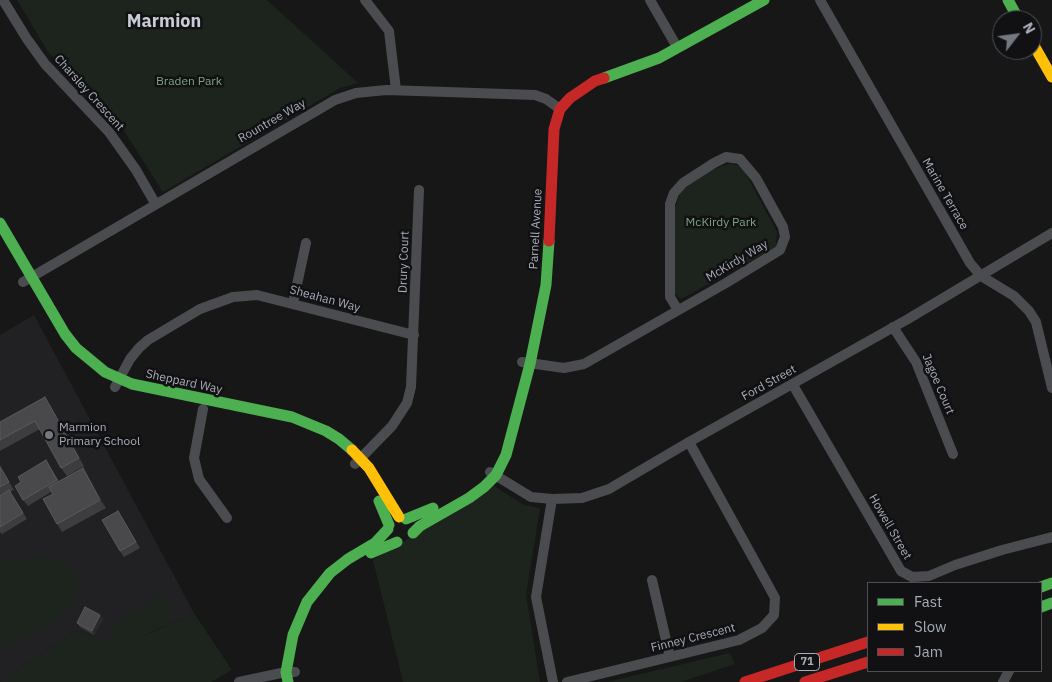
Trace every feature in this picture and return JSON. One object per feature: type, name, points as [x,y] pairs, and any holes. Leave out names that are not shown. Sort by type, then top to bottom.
[{"type":"main road","name":"Parnell Avenue","points":[[675,44],[748,0]]},
{"type":"main road","name":"Parnell Avenue","points":[[291,677],[307,620],[320,596],[340,575],[362,558],[387,545],[405,542],[420,526],[469,498],[493,473],[526,363],[538,287],[541,262],[544,147],[547,125],[568,91],[584,79],[607,68],[675,44],[764,0]]},
{"type":"main road","points":[[1042,60],[1052,77]]},
{"type":"main road","name":"Sheppard Way","points":[[0,223],[52,333],[75,360],[91,374],[117,383],[146,398],[271,420],[314,433],[358,461]]},
{"type":"main road","name":"Sheppard Way","points":[[0,241],[27,279]]},
{"type":"main road","name":"Sheppard Way","points":[[117,383],[132,384],[153,390],[292,417],[326,430],[339,439],[358,461],[378,497],[396,522]]},
{"type":"main road","name":"Parnell Avenue","points":[[291,677],[293,635],[307,602],[330,573],[348,559],[375,543],[396,522],[425,512],[493,473]]},
{"type":"main road","points":[[397,542],[391,537],[396,522],[411,523],[413,533]]},
{"type":"main road","name":"71","points":[[745,682],[867,642]]},
{"type":"main road","name":"71","points":[[805,682],[867,662]]},
{"type":"street","name":"Charsley Crescent","points":[[3,0],[45,64],[114,137],[155,203]]},
{"type":"street","points":[[365,0],[389,30],[396,90]]},
{"type":"street","points":[[650,0],[675,44]]},
{"type":"street","name":"Marine Terrace","points":[[820,0],[970,263],[981,276],[1014,296],[1029,311],[1036,322],[1052,388]]},
{"type":"street","name":"Rountree Way","points":[[27,279],[335,100],[356,93],[396,90],[535,95],[546,99],[558,107]]},
{"type":"street","name":"McKirdy Way","points":[[526,363],[564,368],[584,364],[678,310],[780,250],[785,237],[783,227],[756,178],[740,159],[726,156],[714,162],[683,182],[674,193],[670,204],[670,297],[678,310]]},
{"type":"street","name":"Drury Court","points":[[414,335],[418,190]]},
{"type":"street","name":"Ford Street","points":[[493,473],[531,497],[552,499],[582,498],[609,489],[688,442],[893,327],[1052,233]]},
{"type":"street","points":[[293,303],[306,243]]},
{"type":"street","name":"Sheahan Way","points":[[117,383],[139,348],[148,340],[200,309],[227,298],[257,294],[414,335]]},
{"type":"street","name":"Jagoe Court","points":[[893,327],[916,362],[953,454]]},
{"type":"street","points":[[358,461],[392,426],[407,403],[413,369],[414,335]]},
{"type":"street","name":"Howell Street","points":[[793,384],[901,570],[912,577],[929,576],[955,564],[1052,538]]},
{"type":"street","points":[[203,409],[194,458],[199,479],[228,518]]},
{"type":"street","name":"Finney Crescent","points":[[567,682],[739,640],[762,628],[774,615],[775,598],[688,442]]},
{"type":"street","points":[[552,499],[536,597],[553,682]]},
{"type":"street","points":[[652,580],[670,657]]},
{"type":"street","points":[[239,682],[291,677]]},
{"type":"shaded area","name":"Marmion Primary School","points":[[34,315],[194,613],[134,640],[114,629],[110,643],[76,631],[0,682],[0,335]]},
{"type":"green space","name":"Braden Park","points":[[17,0],[267,0],[358,83],[340,88],[163,192],[121,126],[104,105],[48,52]]},
{"type":"green space","name":"McKirdy Park","points":[[731,163],[742,167],[777,232],[776,247],[681,299],[675,294],[675,208],[680,192],[712,170]]},
{"type":"green space","points":[[491,484],[524,505],[540,508],[526,595],[540,682],[403,682],[373,560],[475,498]]},
{"type":"green space","points":[[38,557],[56,558],[68,566],[77,579],[77,594],[68,610],[48,627],[0,647],[0,563]]},
{"type":"green space","points":[[162,595],[174,618],[142,637],[194,613],[232,670],[211,682],[0,682],[76,631],[110,642],[114,629],[121,620]]},
{"type":"green space","points":[[730,653],[735,664],[681,682],[607,682]]},
{"type":"building","points":[[45,397],[79,458],[61,468],[35,421],[0,440],[0,422]]},
{"type":"building","points":[[46,460],[57,480],[23,500],[15,486],[21,482],[18,477]]},
{"type":"building","points":[[0,467],[9,482],[0,487]]},
{"type":"building","points":[[83,468],[100,500],[57,524],[43,499],[53,494],[49,487]]},
{"type":"building","points":[[9,490],[23,513],[0,527],[0,496]]},
{"type":"building","points":[[118,511],[136,542],[120,551],[102,520]]},
{"type":"building","points":[[85,607],[100,615],[92,631],[77,623]]},
{"type":"traffic: fast","points":[[604,78],[659,58],[764,0]]},
{"type":"traffic: fast","points":[[1008,0],[1014,10]]},
{"type":"traffic: fast","points":[[0,223],[65,334],[76,348],[105,372],[132,384],[292,417],[326,431],[352,450]]},
{"type":"traffic: fast","points":[[413,533],[420,526],[469,498],[484,487],[496,475],[506,455],[530,364],[546,285],[549,241]]},
{"type":"traffic: fast","points":[[379,501],[389,525]]},
{"type":"traffic: fast","points":[[406,519],[433,508]]},
{"type":"traffic: fast","points":[[288,682],[286,672],[293,635],[307,602],[330,573],[348,559],[375,543],[388,529]]},
{"type":"traffic: fast","points":[[371,553],[397,542]]},
{"type":"traffic: fast","points":[[1042,587],[1052,583]]},
{"type":"traffic: fast","points":[[1042,607],[1052,603]]},
{"type":"traffic: slow","points":[[1042,60],[1052,77]]},
{"type":"traffic: slow","points":[[352,450],[369,468],[399,517]]},
{"type":"traffic: jam","points":[[549,241],[554,129],[560,109],[570,98],[595,81],[604,78]]},
{"type":"traffic: jam","points":[[745,682],[867,642]]},
{"type":"traffic: jam","points":[[805,682],[867,662]]},
{"type":"place","name":"Marmion Primary School","points":[[49,435]]},
{"type":"district","name":"Marmion","points":[[164,22]]}]
